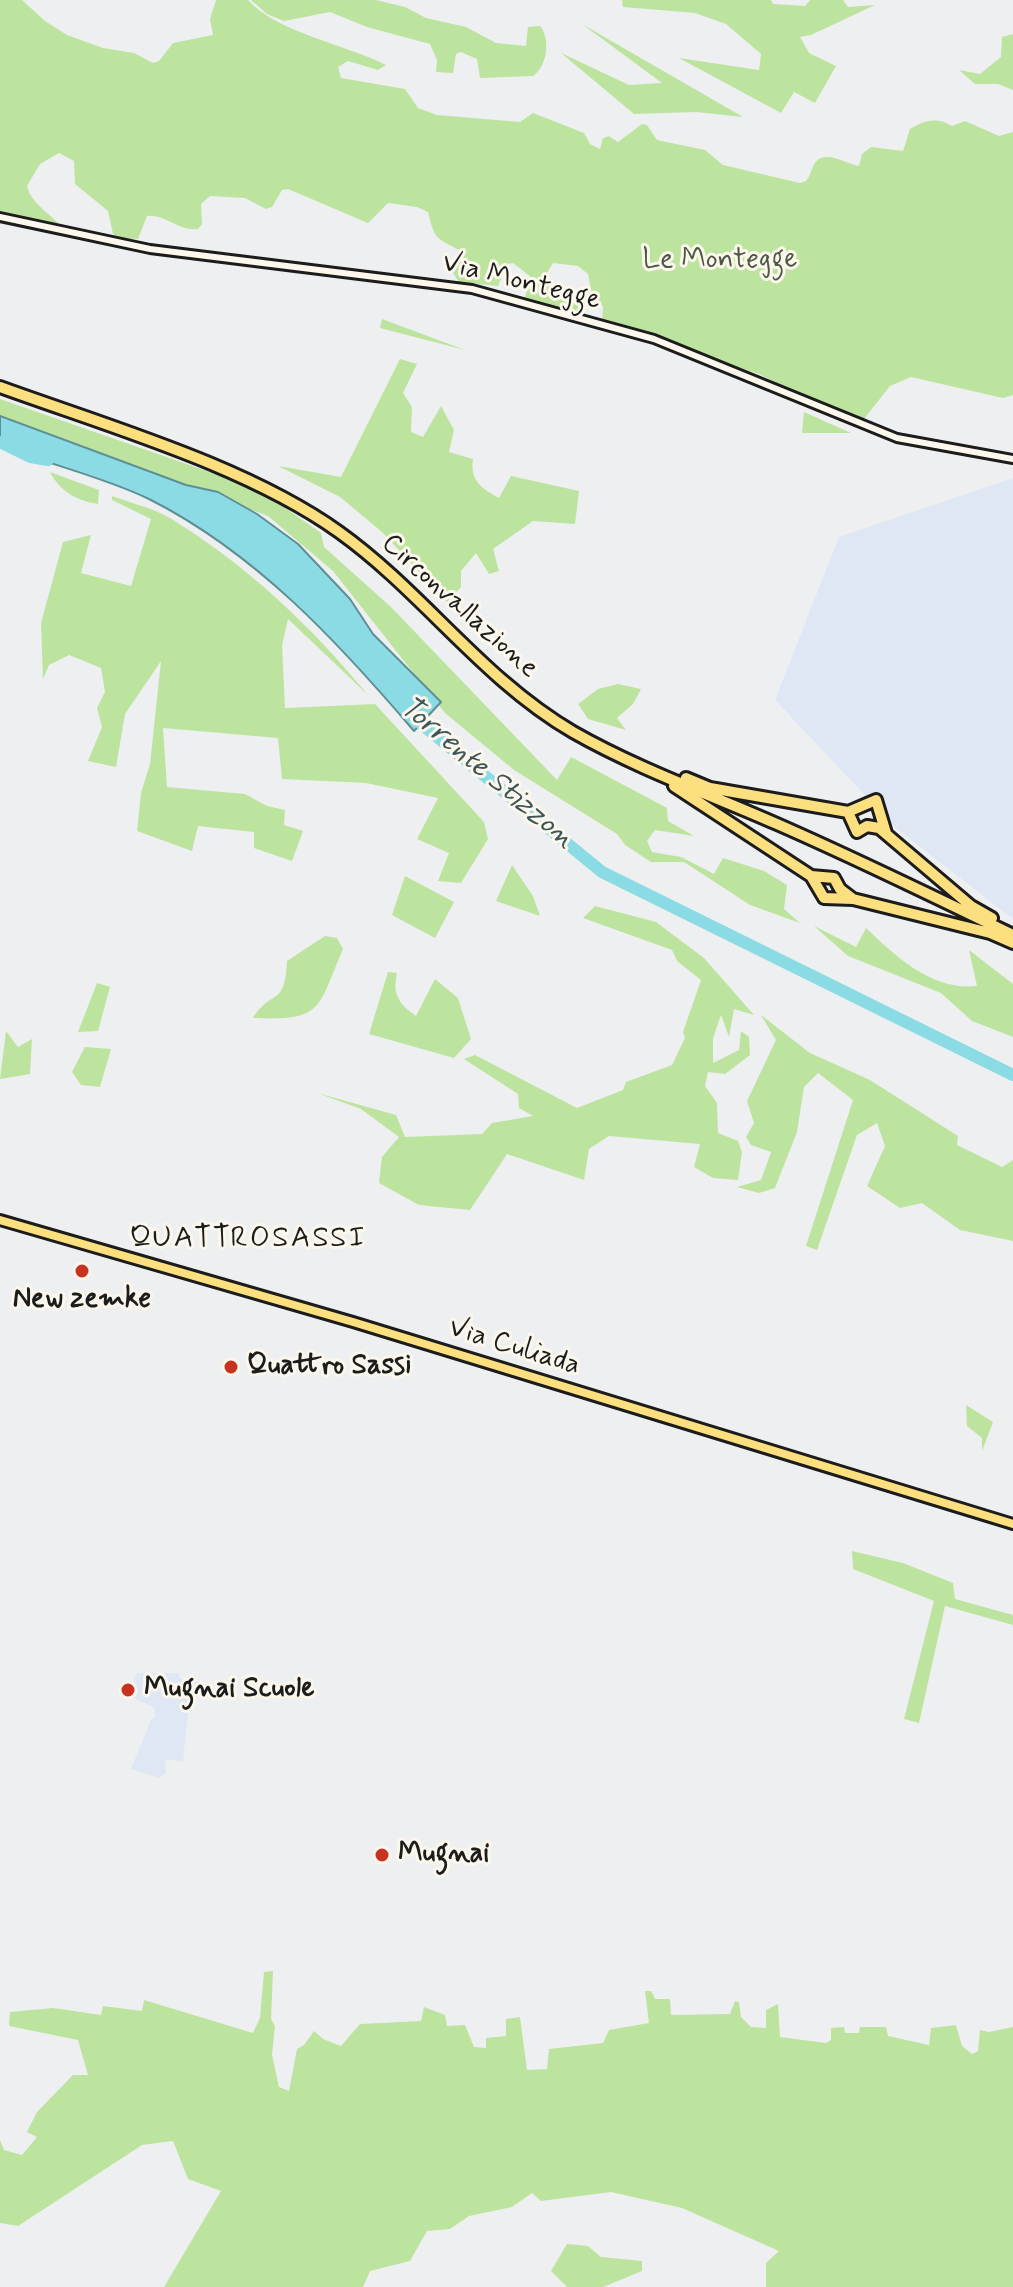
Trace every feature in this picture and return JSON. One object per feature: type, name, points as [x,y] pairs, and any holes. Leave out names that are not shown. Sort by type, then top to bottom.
[{"type":"highway","name":"Circonvallazione","points":[[0,387],[220,469],[297,505],[340,532],[380,566],[499,680],[573,732],[668,778],[856,859],[1013,932]]},
{"type":"highway","points":[[886,833],[876,800],[848,812],[710,788],[680,776],[668,778],[673,786],[811,876],[824,898],[853,899],[990,933],[1013,943]]},
{"type":"highway","points":[[848,812],[857,832],[873,826],[886,833],[971,906],[1013,932]]},
{"type":"highway","points":[[811,876],[834,878],[840,889],[853,899]]},
{"type":"main road","name":"Via Culiada","points":[[0,1220],[353,1322],[1013,1524]]},
{"type":"street","name":"Via Montegge","points":[[0,217],[150,249],[472,289],[654,339],[897,438],[1013,459]]},
{"type":"shaded area","points":[[1013,478],[1013,919],[897,829],[775,700],[839,537]]},
{"type":"shaded area","points":[[137,1673],[179,1673],[180,1679],[198,1681],[199,1697],[194,1696],[188,1712],[183,1762],[165,1759],[166,1773],[159,1778],[131,1769],[155,1717],[155,1708],[127,1695]]},
{"type":"green space","name":"Le Montegge","points":[[0,0],[22,0],[45,21],[67,35],[103,48],[134,53],[153,63],[159,61],[173,43],[213,35],[210,19],[216,0],[248,0],[294,30],[386,65],[378,70],[348,61],[338,67],[341,78],[405,89],[418,108],[437,115],[520,122],[533,113],[584,133],[590,144],[600,149],[603,138],[609,136],[618,142],[642,124],[647,125],[657,140],[705,150],[723,165],[800,183],[806,181],[815,163],[824,157],[859,166],[862,154],[871,147],[903,151],[910,129],[926,122],[941,121],[952,126],[965,121],[999,136],[1013,132],[1013,395],[1003,398],[911,377],[890,386],[860,424],[759,374],[602,324],[603,306],[593,299],[588,274],[578,266],[553,263],[544,278],[586,305],[582,318],[524,300],[531,277],[513,263],[507,264],[498,286],[459,282],[453,273],[459,250],[437,237],[428,212],[417,207],[388,203],[368,223],[288,189],[282,190],[272,207],[266,209],[245,198],[210,196],[201,204],[202,224],[198,229],[147,216],[138,239],[118,238],[113,234],[108,211],[75,184],[74,161],[59,153],[40,164],[27,186],[33,199],[65,231],[0,218]]},
{"type":"green space","points":[[251,0],[376,0],[405,7],[426,18],[466,27],[496,43],[526,46],[528,27],[540,26],[546,38],[546,52],[542,66],[533,76],[480,78],[477,59],[461,52],[456,54],[453,73],[436,72],[437,60],[430,44],[367,27],[330,12],[284,21],[267,14]]},
{"type":"green space","points":[[622,0],[771,0],[773,4],[805,6],[810,0],[843,0],[848,7],[875,5],[811,35],[800,37],[809,53],[836,66],[815,103],[794,92],[781,113],[679,58],[759,70],[761,54],[726,24],[695,13],[623,7]]},
{"type":"green space","points":[[582,24],[743,117],[696,112],[634,114],[561,53],[629,85],[662,83]]},
{"type":"green space","points":[[1013,34],[1013,90],[998,84],[975,84],[959,70],[980,74],[1001,57],[1002,37]]},
{"type":"green space","points":[[382,319],[465,350],[380,328]]},
{"type":"green space","points":[[400,359],[417,364],[403,393],[412,407],[411,432],[423,437],[441,406],[454,430],[449,452],[473,459],[475,478],[487,491],[499,498],[511,476],[579,491],[575,524],[533,521],[493,549],[499,571],[489,574],[476,553],[461,571],[461,587],[447,602],[382,532],[340,497],[278,466],[341,477]]},
{"type":"green space","points":[[0,399],[221,476],[271,498],[321,533],[324,547],[391,607],[557,780],[571,757],[667,808],[668,821],[694,836],[655,830],[647,841],[652,852],[681,857],[714,874],[723,858],[764,871],[787,885],[784,909],[800,923],[750,905],[684,862],[651,862],[625,845],[617,834],[514,770],[445,713],[333,571],[268,516],[0,416]]},
{"type":"green space","points":[[804,412],[851,433],[802,433]]},
{"type":"green space","points":[[50,472],[99,490],[98,504],[70,494]]},
{"type":"green space","points":[[112,496],[163,514],[226,556],[300,621],[368,695],[288,619],[282,645],[285,708],[375,704],[484,822],[488,839],[461,883],[438,881],[449,853],[417,839],[438,798],[366,783],[282,779],[278,738],[163,728],[167,787],[245,794],[267,806],[285,810],[284,825],[303,831],[292,861],[254,848],[254,832],[198,826],[192,851],[137,831],[141,793],[150,764],[161,661],[125,714],[116,767],[88,761],[102,727],[97,708],[105,692],[101,668],[69,655],[49,665],[43,679],[41,623],[63,542],[91,535],[81,573],[131,586],[151,519],[112,500]]},
{"type":"green space","points":[[618,684],[641,689],[633,704],[617,718],[626,730],[588,719],[578,704],[598,689]]},
{"type":"green space","points":[[512,865],[533,896],[540,916],[496,901]]},
{"type":"green space","points":[[405,876],[454,902],[435,938],[392,915]]},
{"type":"green space","points":[[595,906],[656,922],[704,958],[754,1015],[734,1009],[729,1037],[721,1015],[713,1038],[713,1063],[739,1050],[741,1031],[749,1037],[750,1055],[725,1074],[708,1072],[705,1086],[717,1103],[718,1133],[738,1141],[742,1152],[738,1180],[713,1178],[694,1167],[700,1144],[609,1136],[589,1149],[584,1180],[507,1154],[470,1210],[419,1205],[379,1183],[382,1157],[399,1137],[361,1109],[317,1093],[396,1115],[405,1137],[482,1134],[492,1123],[533,1116],[519,1108],[518,1094],[464,1059],[475,1055],[577,1108],[623,1090],[626,1082],[672,1065],[685,1038],[683,1032],[701,980],[677,961],[672,950],[583,918]]},
{"type":"green space","points":[[814,926],[856,947],[866,928],[916,970],[945,983],[977,986],[969,950],[1013,984],[1013,1037],[972,1021],[941,993],[848,956]]},
{"type":"green space","points":[[325,936],[337,938],[343,949],[328,986],[315,1007],[293,1017],[253,1018],[284,986],[287,961]]},
{"type":"green space","points":[[388,972],[397,973],[395,987],[398,998],[416,1016],[435,979],[458,998],[471,1039],[454,1058],[369,1034]]},
{"type":"green space","points":[[97,983],[110,987],[98,1031],[78,1032]]},
{"type":"green space","points":[[761,1015],[810,1053],[870,1080],[958,1136],[957,1145],[1002,1167],[1013,1160],[1013,1241],[960,1230],[922,1203],[900,1208],[867,1186],[885,1146],[877,1123],[857,1135],[817,1250],[806,1246],[853,1100],[818,1073],[804,1087],[797,1132],[775,1188],[759,1193],[737,1187],[761,1180],[771,1152],[751,1145],[746,1137],[754,1123],[747,1101],[776,1040]]},
{"type":"green space","points":[[6,1031],[18,1047],[32,1039],[30,1074],[0,1079]]},
{"type":"green space","points":[[85,1047],[111,1049],[100,1087],[81,1085],[72,1072]]},
{"type":"green space","points":[[966,1405],[993,1422],[982,1451],[982,1438],[967,1426]]},
{"type":"green space","points":[[852,1551],[903,1563],[953,1583],[955,1599],[1013,1615],[1013,1625],[945,1606],[919,1723],[904,1719],[934,1601],[853,1569]]},
{"type":"green space","points":[[273,1971],[271,2019],[275,2026],[272,2055],[279,2087],[289,2091],[297,2049],[314,2031],[323,2039],[341,2046],[360,2024],[421,2021],[424,2007],[445,2015],[447,2026],[465,2025],[474,2047],[486,2048],[486,2038],[506,2036],[506,2019],[520,2017],[527,2070],[547,2069],[549,2049],[603,2043],[609,2030],[649,2023],[645,1991],[651,1991],[655,1999],[670,1999],[671,2015],[730,2014],[735,2001],[739,2002],[741,2017],[751,2027],[766,2028],[766,2010],[778,2004],[780,2037],[826,2043],[831,2040],[831,2028],[844,2027],[845,2033],[859,2033],[860,2027],[886,2027],[888,2036],[929,2045],[931,2028],[956,2025],[962,2046],[972,2054],[978,2051],[980,2030],[989,2032],[1013,2027],[1013,2287],[766,2287],[766,2263],[779,2251],[682,2208],[611,2192],[541,2201],[532,2193],[512,2207],[469,2216],[450,2229],[427,2231],[410,2261],[370,2271],[363,2287],[164,2287],[221,2191],[188,2179],[173,2141],[142,2145],[18,2226],[0,2223],[0,2140],[4,2150],[22,2155],[37,2137],[27,2132],[37,2112],[73,2075],[88,2075],[78,2040],[9,2026],[10,2012],[53,2008],[101,2015],[103,2006],[142,2011],[144,2000],[253,2033],[260,2018],[264,1972]]},
{"type":"green space","points":[[567,2244],[588,2246],[601,2257],[642,2261],[642,2271],[603,2287],[567,2287],[551,2271]]},
{"type":"water","points":[[0,416],[186,485],[218,492],[257,514],[298,544],[350,599],[373,634],[441,702],[414,731],[325,633],[260,573],[225,546],[149,499],[0,445]]},
{"type":"waterway","name":"Torrente Stizzon","points":[[0,442],[30,457],[48,460]]},
{"type":"waterway","name":"Torrente Stizzon","points":[[408,713],[602,872],[1013,1075]]},
{"type":"place","name":"New zemke","points":[[82,1271]]},
{"type":"place","name":"Quattro Sassi","points":[[231,1367]]},
{"type":"place","name":"Mugnai Scuole","points":[[128,1690]]},
{"type":"place","name":"Mugnai","points":[[382,1855]]},
{"type":"district","name":"QUATTROSASSI","points":[[248,1240]]}]
